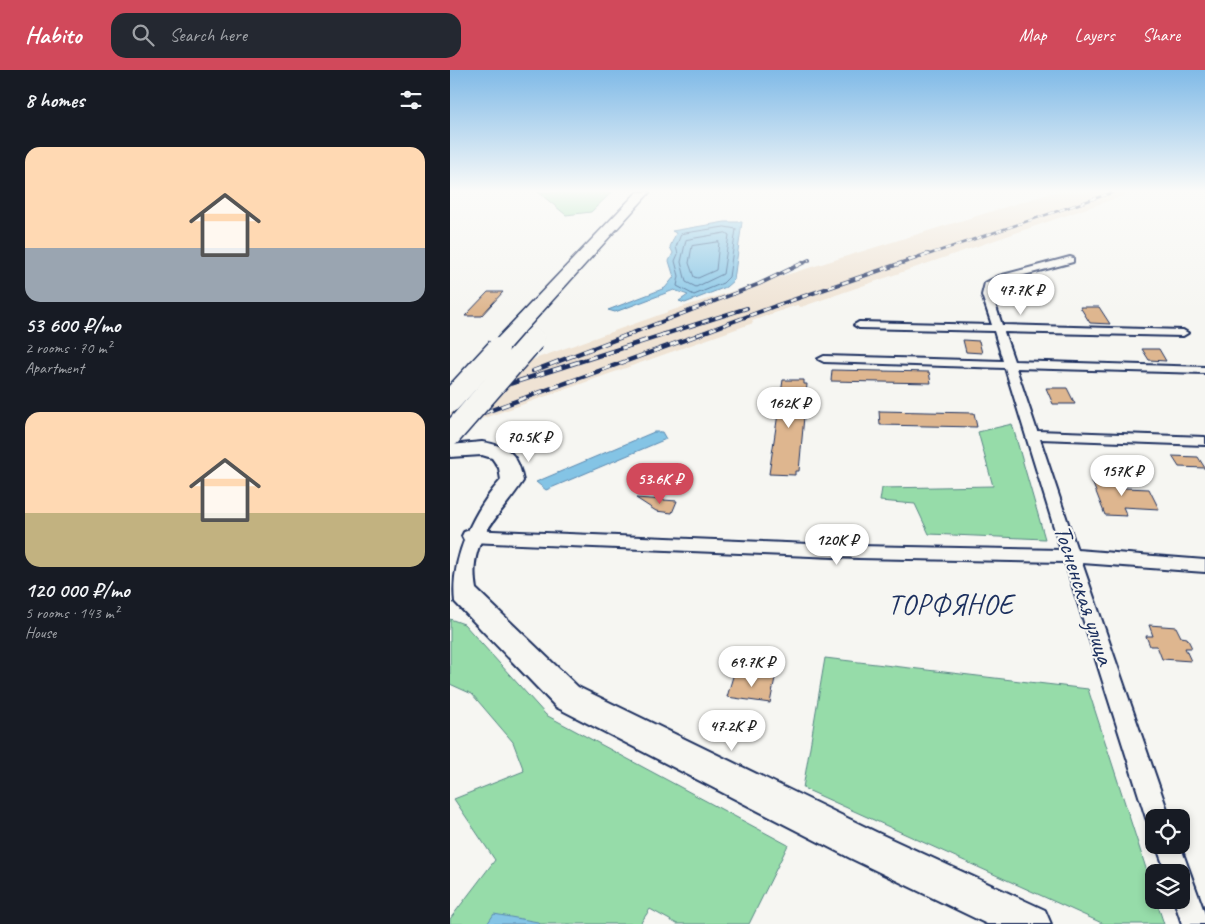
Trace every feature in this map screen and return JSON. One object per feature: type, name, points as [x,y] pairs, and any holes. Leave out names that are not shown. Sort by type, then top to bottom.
[{"type":"highway","points":[[450,401],[607,232]]},
{"type":"highway","points":[[583,281],[624,232]]},
{"type":"highway","points":[[450,435],[539,332]]},
{"type":"street","name":"Тосненская улица","points":[[1070,260],[1002,278],[988,284],[988,295],[1070,556],[1155,809]]},
{"type":"street","points":[[858,325],[1183,333]]},
{"type":"street","points":[[824,359],[1205,370]]},
{"type":"street","points":[[1032,435],[1205,441]]},
{"type":"street","points":[[450,451],[488,449],[504,455],[511,466],[512,480],[480,518],[470,536],[459,577],[464,594],[566,697],[863,845],[1031,924]]},
{"type":"street","points":[[470,536],[858,552],[1070,556],[1205,566]]},
{"type":"street","points":[[1190,908],[1196,924]]},
{"type":"shaded area","points":[[925,232],[1019,232],[801,307],[797,305],[752,321],[753,323],[450,430],[450,389],[679,308]]},
{"type":"green space","points":[[1012,424],[1045,539],[929,534],[915,504],[880,501],[882,488],[993,486],[978,432]]},
{"type":"green space","points":[[450,619],[464,624],[546,715],[788,845],[749,924],[677,924],[650,909],[640,924],[450,924],[450,919],[495,860],[454,799],[524,771],[513,742],[472,694],[450,684]]},
{"type":"green space","points":[[825,658],[1088,689],[1145,865],[1145,909],[1159,909],[1164,924],[1104,924],[803,788]]},
{"type":"water","points":[[674,232],[741,232],[734,280],[726,287],[685,303],[679,301],[688,295],[674,290],[615,312],[608,310],[665,288],[674,277],[669,261],[673,253],[670,247],[676,233]]},
{"type":"water","points":[[654,432],[662,432],[666,439],[546,490],[536,482]]},
{"type":"water","points":[[494,914],[538,922],[540,924],[487,924]]},
{"type":"building","points":[[488,292],[503,292],[481,316],[465,316]]},
{"type":"building","points":[[1080,307],[1099,307],[1110,324],[1090,323]]},
{"type":"building","points":[[963,340],[979,341],[982,353],[966,352]]},
{"type":"building","points":[[1142,349],[1159,349],[1166,361],[1149,360]]},
{"type":"building","points":[[832,370],[929,372],[931,383],[831,381]]},
{"type":"building","points":[[783,380],[804,380],[804,384],[807,384],[799,471],[795,471],[795,475],[769,474]]},
{"type":"building","points":[[1046,388],[1067,388],[1075,404],[1053,404]]},
{"type":"building","points":[[879,411],[974,413],[977,427],[880,425]]},
{"type":"building","points":[[1172,456],[1198,457],[1205,468],[1179,467]]},
{"type":"building","points":[[1091,479],[1122,480],[1125,488],[1149,489],[1159,509],[1123,507],[1127,516],[1105,515]]},
{"type":"building","points":[[636,498],[677,501],[672,513],[656,511]]},
{"type":"building","points":[[1149,625],[1176,627],[1181,637],[1187,638],[1192,648],[1185,648],[1191,661],[1162,659],[1157,646],[1150,646],[1146,636],[1153,636]]},
{"type":"building","points":[[734,673],[775,678],[770,703],[727,697]]},
{"type":"railway","points":[[924,256],[996,232]]},
{"type":"railway","points":[[697,335],[775,306],[928,254]]},
{"type":"railway","points":[[627,335],[759,284],[809,260]]},
{"type":"railway","points":[[662,335],[747,308]]},
{"type":"railway","points":[[533,371],[630,334]]},
{"type":"railway","points":[[450,403],[666,334]]},
{"type":"railway","points":[[450,425],[701,334]]},
{"type":"district","name":"ТОРФЯНОЕ","points":[[951,604]]}]
